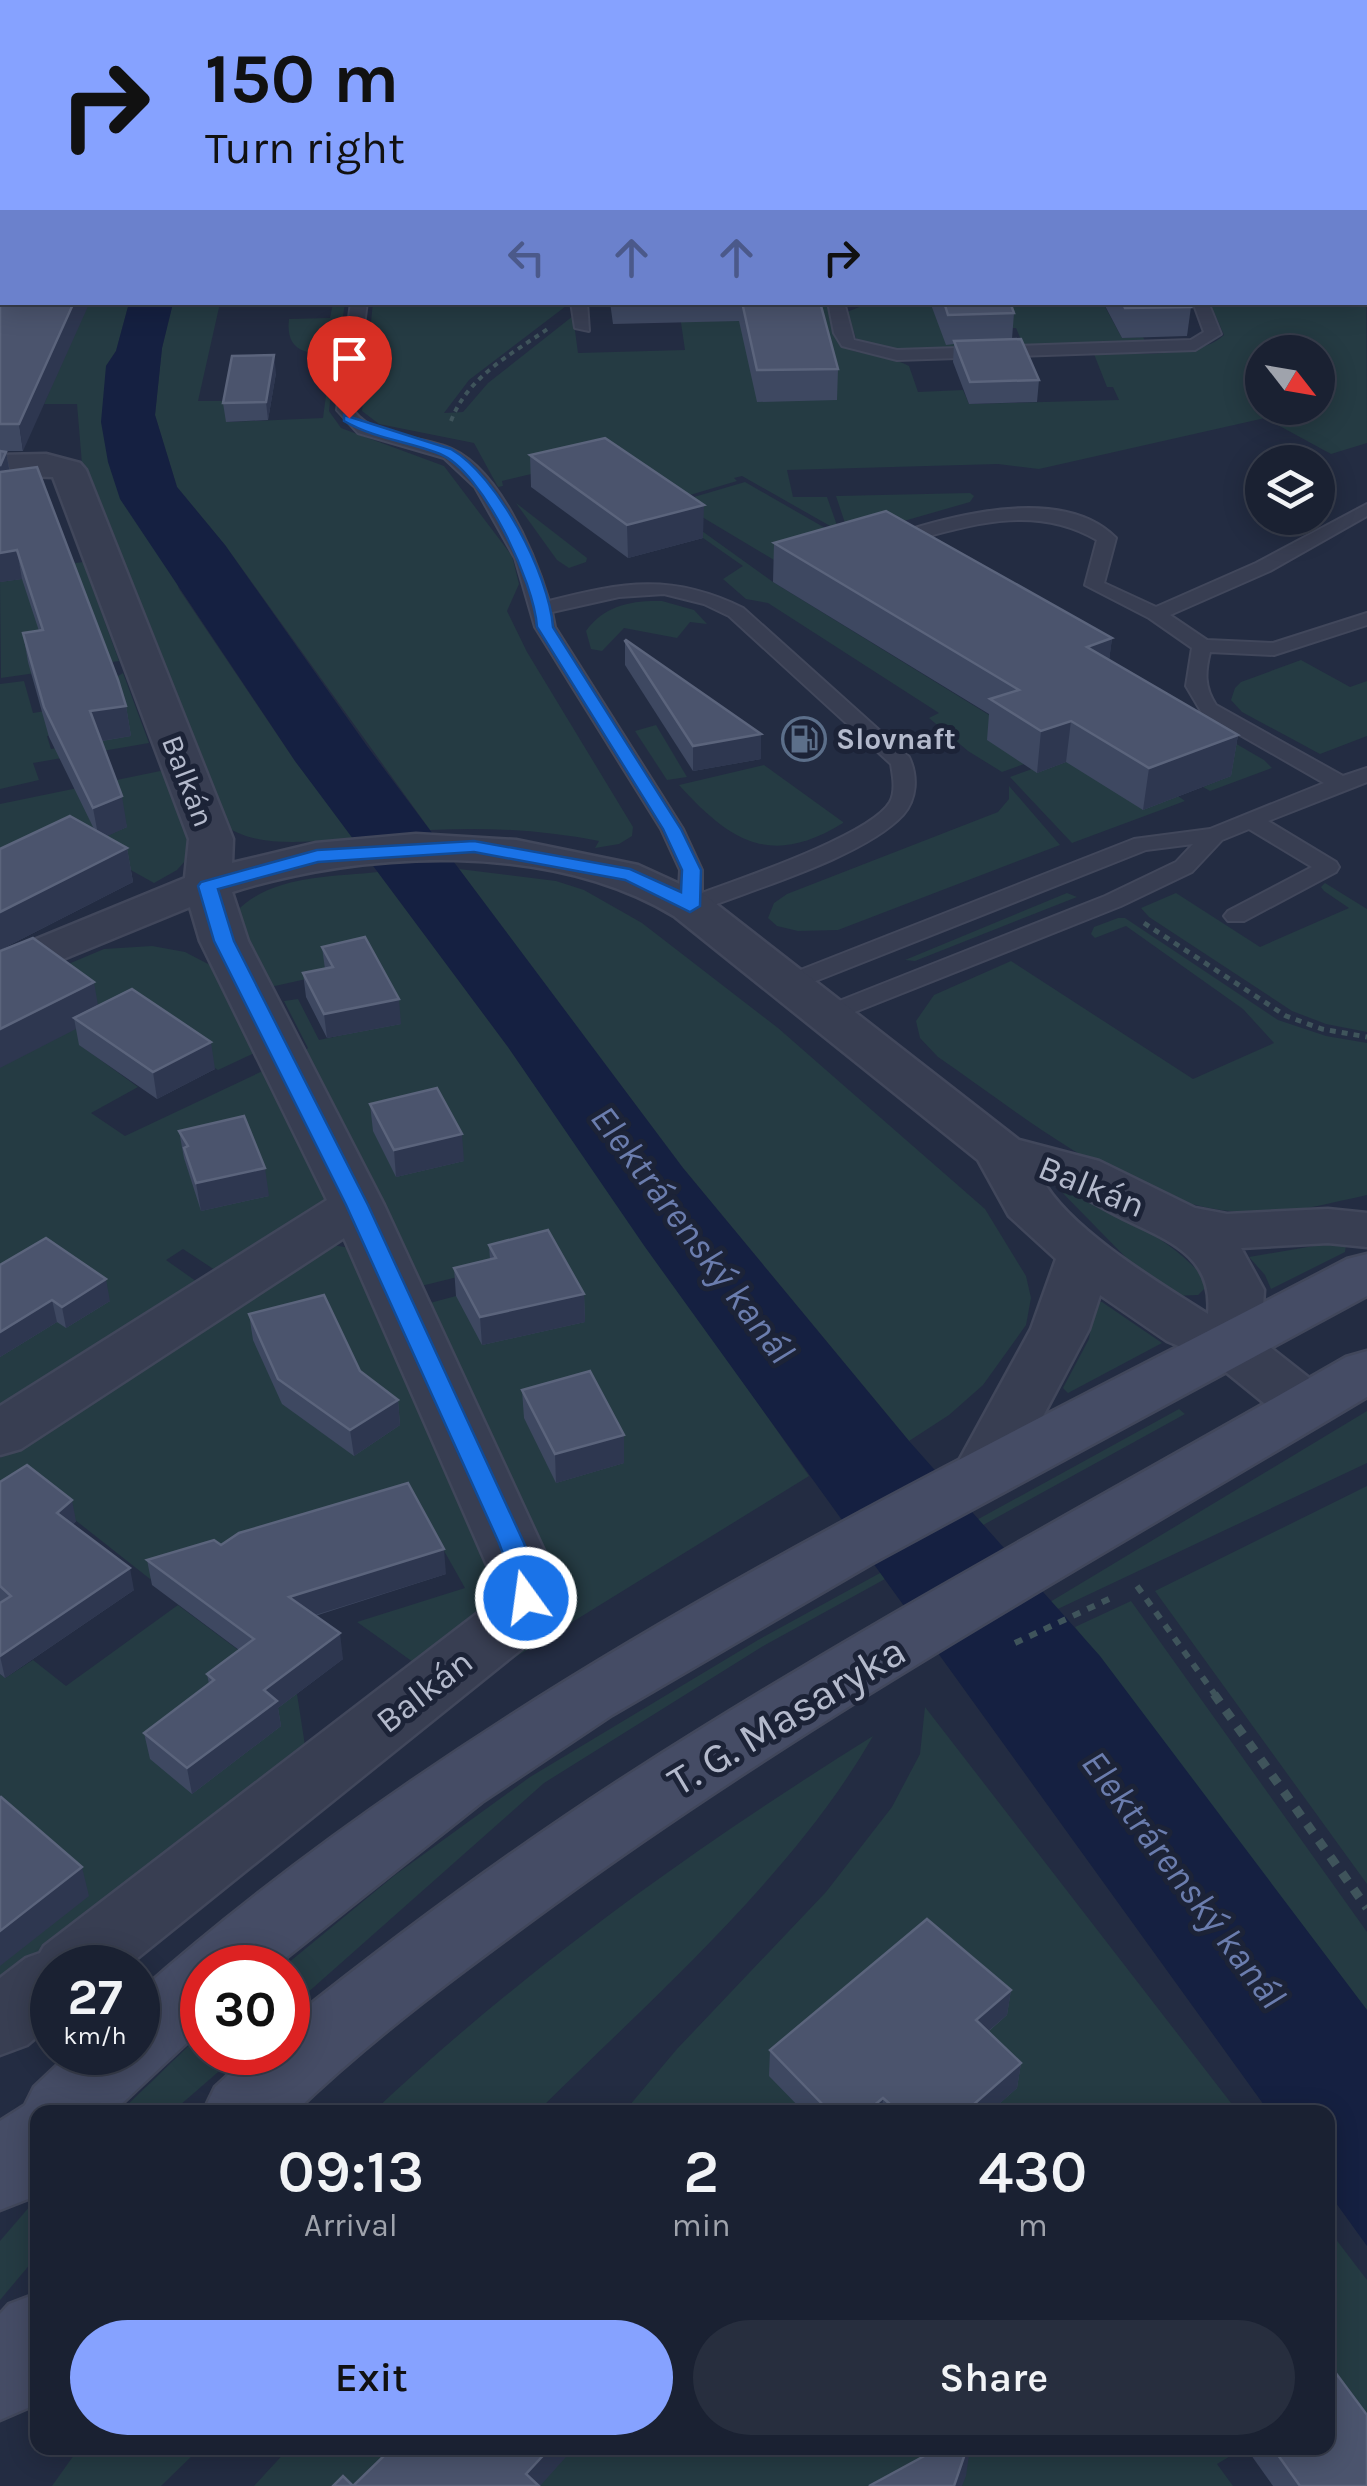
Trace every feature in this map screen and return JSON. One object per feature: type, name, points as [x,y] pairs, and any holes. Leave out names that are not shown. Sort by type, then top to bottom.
[{"type":"street","name":"Balkán","points":[[0,465],[46,464],[68,470],[211,839],[207,886],[224,941],[357,1205],[522,1566],[526,1598],[506,1626],[99,1945]]},
{"type":"street","name":"Balkán","points":[[0,971],[207,886],[281,863],[348,853],[474,847],[630,875],[660,887],[690,906],[1000,1152],[1028,1204],[1142,1300],[1187,1327],[1231,1346],[1306,1406]]},
{"type":"street","name":"Balkán","points":[[1000,1152],[1080,1173],[1140,1206],[1184,1223],[1227,1231],[1328,1226],[1367,1230]]},
{"type":"street","points":[[0,1434],[357,1205]]},
{"type":"street","name":"Balkán","points":[[1184,1223],[1231,1270],[1238,1292],[1231,1346]]},
{"type":"street","name":"Balkán","points":[[980,1477],[1060,1328],[1086,1254]]},
{"type":"street","points":[[247,1945],[328,1878],[458,1782],[588,1698],[849,1548],[1367,1272]]},
{"type":"street","name":"T. G. Masaryka","points":[[249,2105],[304,2054],[408,1969],[655,1792],[1367,1371]]},
{"type":"street","points":[[0,2022],[30,1998]]},
{"type":"street","points":[[160,2020],[180,2002]]},
{"type":"street","points":[[68,2105],[100,2075]]},
{"type":"street","points":[[0,2173],[30,2144]]},
{"type":"street","points":[[0,2378],[30,2342]]},
{"type":"lane","points":[[359,305],[345,410],[349,418],[372,431],[446,452],[459,460],[498,508],[527,558],[544,608],[545,627],[672,829],[692,870],[690,906],[869,832],[896,811],[906,786],[901,762],[736,612],[708,596],[671,586],[630,588],[544,608]]},
{"type":"lane","points":[[579,305],[583,328]]},
{"type":"lane","points":[[837,305],[848,343],[898,355],[1196,345],[1213,334],[1201,305]]},
{"type":"lane","points":[[1156,614],[1263,567],[1367,509]]},
{"type":"lane","points":[[914,534],[964,518],[1019,513],[1094,529],[1107,538],[1094,585],[1156,614],[1202,646],[1274,650],[1367,619]]},
{"type":"lane","points":[[1202,646],[1192,678],[1197,695],[1209,709],[1340,784]]},
{"type":"lane","points":[[789,983],[1142,844],[1214,835],[1367,774]]},
{"type":"lane","points":[[1236,916],[1328,867],[1250,820]]},
{"type":"lane","points":[[828,1014],[1113,901],[1184,867],[1214,835]]},
{"type":"path","points":[[446,452],[453,413],[464,396],[578,305]]},
{"type":"path","points":[[1113,901],[1286,1016],[1322,1029],[1367,1037]]},
{"type":"path","points":[[1137,1586],[1367,1908]]},
{"type":"path","points":[[1005,1647],[1108,1599]]},
{"type":"shaded area","points":[[54,305],[128,305],[116,351],[106,366],[179,589],[295,761],[355,839],[268,841],[236,832],[222,823],[105,534],[82,464],[77,404],[44,404],[50,390],[0,385]]},
{"type":"shaded area","points":[[173,305],[220,305],[198,401],[230,401],[227,422],[323,418],[330,365],[334,367],[329,411],[341,428],[444,466],[512,556],[519,584],[507,611],[527,652],[633,827],[632,836],[619,844],[595,848],[599,841],[535,832],[430,830],[225,545],[177,487],[155,415],[162,348]]},
{"type":"shaded area","points":[[333,305],[345,305],[337,355],[308,352],[291,339],[289,319],[330,318]]},
{"type":"shaded area","points":[[373,305],[567,305],[469,380],[444,413],[463,412],[488,383],[573,316],[578,353],[685,350],[678,305],[829,305],[834,325],[847,347],[909,366],[918,392],[963,390],[969,404],[1119,400],[1113,387],[1107,387],[1094,354],[1163,353],[1213,343],[1224,335],[1211,305],[1366,305],[1367,443],[1335,453],[1335,445],[1314,445],[1278,425],[1335,425],[1335,335],[1245,335],[1245,423],[1039,469],[998,464],[787,470],[793,497],[827,497],[839,531],[742,476],[734,478],[737,481],[663,503],[773,582],[994,718],[1024,764],[1002,772],[968,751],[929,718],[939,713],[768,603],[746,599],[723,579],[743,566],[703,538],[544,471],[502,481],[503,486],[498,487],[474,443],[379,424],[362,411]]},
{"type":"shaded area","points":[[864,305],[932,305],[974,349],[901,351],[857,341],[847,312]]},
{"type":"shaded area","points":[[996,305],[1104,305],[1122,338],[1143,337],[1147,345],[1024,347],[1016,328],[1006,328]]},
{"type":"shaded area","points":[[745,482],[853,544],[784,566],[677,502]]},
{"type":"shaded area","points":[[836,496],[974,496],[970,502],[869,531],[848,532]]},
{"type":"shaded area","points":[[516,503],[587,558],[586,562],[569,568],[557,560]]},
{"type":"shaded area","points":[[83,562],[119,661],[1,678],[0,582],[21,579],[19,571]]},
{"type":"shaded area","points":[[662,601],[694,610],[707,624],[690,622],[677,638],[624,628],[602,651],[591,649],[586,631],[601,615],[630,603]]},
{"type":"shaded area","points":[[1301,660],[1350,687],[1367,681],[1367,736],[1320,754],[1242,712],[1231,700],[1241,682]]},
{"type":"shaded area","points":[[123,673],[149,743],[33,763],[39,780],[0,789],[0,684],[24,681],[33,713],[63,708],[71,733],[47,736],[51,749],[130,736],[95,690]]},
{"type":"shaded area","points":[[1133,684],[1272,768],[1210,791],[1203,787],[1230,776]]},
{"type":"shaded area","points":[[656,725],[687,777],[667,780],[635,731]]},
{"type":"shaded area","points":[[1096,751],[1185,801],[1072,843],[1010,777],[1032,769],[1038,772]]},
{"type":"shaded area","points":[[764,765],[843,823],[794,844],[772,846],[753,842],[716,821],[679,785]]},
{"type":"shaded area","points":[[170,769],[193,852],[177,870],[154,883],[86,845],[0,887],[0,804]]},
{"type":"shaded area","points":[[1009,786],[1060,845],[838,930],[798,931],[777,926],[768,918],[774,903],[787,894],[998,812],[1009,799]]},
{"type":"shaded area","points":[[459,869],[556,881],[584,890],[642,923],[778,1028],[985,1209],[1026,1276],[1031,1298],[1026,1325],[983,1385],[949,1415],[909,1441],[683,1168]]},
{"type":"shaded area","points":[[378,872],[508,1047],[809,1476],[514,1658],[548,1620],[556,1589],[426,1304],[456,1296],[547,1255],[417,1287],[301,1054],[308,1048],[284,1001],[298,999],[319,1040],[400,1023],[369,965],[275,986],[262,984],[237,911],[267,890],[285,884]]},
{"type":"shaded area","points":[[1325,883],[1367,909],[1367,1032],[1326,1024],[1292,1011],[1141,908],[1176,893],[1260,947],[1349,908],[1324,891],[1321,887]]},
{"type":"shaded area","points":[[1067,893],[1077,897],[915,961],[905,960]]},
{"type":"shaded area","points":[[1125,918],[1278,1020],[1326,1036],[1367,1043],[1367,1195],[1267,1213],[1209,1208],[1167,1196],[1085,1158],[938,1057],[920,1038],[916,1021],[934,995],[1011,961],[1193,1079],[1274,1043],[1243,1009],[1126,926],[1095,938],[1091,934],[1094,927]]},
{"type":"shaded area","points":[[152,946],[185,952],[212,966],[261,1050],[218,1070],[136,1016],[80,1045],[138,1087],[91,1113],[125,1136],[269,1068],[329,1193],[326,1203],[218,1272],[183,1249],[166,1260],[200,1284],[0,1410],[0,1057],[42,975],[104,949]]},
{"type":"shaded area","points":[[1049,1179],[1153,1234],[1190,1263],[1205,1279],[1205,1288],[1198,1295],[1173,1296],[1143,1275]]},
{"type":"shaded area","points":[[1337,1242],[1346,1245],[1345,1252],[1271,1289],[1249,1257]]},
{"type":"shaded area","points":[[333,1245],[356,1249],[505,1592],[420,1667],[357,1622],[465,1588],[416,1501],[251,1552],[194,1549],[150,1579],[32,1486],[0,1507],[0,1458]]},
{"type":"shaded area","points":[[1095,1302],[1102,1302],[1162,1343],[1068,1393],[1063,1388],[1089,1339]]},
{"type":"shaded area","points":[[1179,1409],[1185,1414],[765,1645],[544,1783],[310,1990],[310,1945],[395,1875],[530,1777],[758,1640]]},
{"type":"shaded area","points":[[1367,1411],[1367,1463],[967,1652]]},
{"type":"shaded area","points":[[1367,1486],[1367,1884],[1155,1591]]},
{"type":"shaded area","points":[[1131,1601],[1367,1932],[1367,2010],[1075,1627]]},
{"type":"shaded area","points":[[178,1605],[297,1694],[306,1752],[62,1945],[30,1945],[30,1970],[0,1994],[0,1674],[5,1678],[33,1660],[66,1686]]},
{"type":"shaded area","points":[[925,1707],[1233,2105],[630,2105],[677,2049],[826,1892],[892,1807],[920,1754]]},
{"type":"shaded area","points":[[873,1736],[840,1788],[762,1887],[544,2105],[381,2105],[551,1959],[742,1821]]},
{"type":"shaded area","points":[[180,2054],[180,2075],[215,2075],[180,2105],[127,2105]]},
{"type":"shaded area","points":[[30,2206],[30,2264],[0,2300],[0,2241]]},
{"type":"shaded area","points":[[1335,2238],[1367,2280],[1367,2455],[1335,2411]]},
{"type":"shaded area","points":[[74,2455],[193,2455],[161,2486],[52,2486]]},
{"type":"shaded area","points":[[283,2455],[1232,2455],[1217,2464],[1233,2486],[254,2486]]},
{"type":"water","name":"Elektrárenský kanál","points":[[128,305],[173,305],[162,348],[155,415],[177,487],[225,545],[367,746],[683,1168],[909,1441],[1100,1656],[1367,2010],[1367,2246],[1335,2202],[1335,2105],[1264,2105],[645,1247],[508,1047],[295,761],[120,499],[101,422],[106,366],[116,351]]},
{"type":"building","points":[[0,305],[73,305],[19,424],[0,424]]},
{"type":"building","points":[[743,305],[821,305],[838,369],[757,370]]},
{"type":"building","points":[[945,305],[1011,305],[1014,313],[948,315]]},
{"type":"building","points":[[1124,305],[1191,307],[1125,308]]},
{"type":"building","points":[[1021,339],[1039,380],[970,382],[954,341]]},
{"type":"building","points":[[274,355],[266,402],[223,403],[232,356]]},
{"type":"building","points":[[605,438],[704,505],[627,525],[530,455]]},
{"type":"building","points":[[37,467],[126,706],[90,711],[122,796],[93,808],[44,707],[23,633],[43,630],[17,550],[0,553],[0,472]]},
{"type":"building","points":[[886,511],[1112,638],[1087,647],[1238,735],[1149,768],[1071,721],[1041,731],[990,699],[1019,690],[774,543]]},
{"type":"building","points":[[626,640],[761,734],[693,746]]},
{"type":"building","points":[[70,816],[127,848],[0,912],[0,849]]},
{"type":"building","points":[[365,937],[399,999],[324,1014],[303,973],[333,967],[322,947]]},
{"type":"building","points":[[33,938],[94,982],[0,1029],[0,951]]},
{"type":"building","points":[[132,989],[211,1042],[153,1072],[74,1018]]},
{"type":"building","points":[[437,1088],[462,1134],[394,1150],[370,1104]]},
{"type":"building","points":[[244,1116],[265,1168],[196,1183],[184,1148],[188,1146],[179,1131]]},
{"type":"building","points":[[548,1230],[584,1294],[480,1317],[454,1268],[496,1258],[489,1245]]},
{"type":"building","points":[[46,1238],[106,1279],[62,1307],[52,1300],[0,1332],[0,1265]]},
{"type":"building","points":[[324,1295],[360,1371],[398,1400],[350,1430],[278,1379],[249,1314]]},
{"type":"building","points":[[590,1371],[624,1435],[555,1454],[522,1390]]},
{"type":"building","points":[[27,1465],[72,1500],[57,1513],[130,1568],[0,1656],[0,1603],[11,1596],[0,1586],[0,1482]]},
{"type":"building","points":[[408,1483],[444,1549],[289,1597],[340,1633],[264,1690],[277,1701],[187,1768],[144,1733],[214,1680],[207,1674],[254,1639],[147,1560],[214,1540],[221,1545],[239,1533]]},
{"type":"building","points":[[0,1798],[82,1867],[0,1931]]},
{"type":"building","points":[[927,1919],[1011,1990],[976,2020],[1021,2063],[973,2105],[891,2105],[883,2098],[874,2105],[823,2105],[770,2050]]},
{"type":"building","points":[[1335,2372],[1367,2415],[1367,2486],[1300,2486],[1278,2455],[1335,2455]]},
{"type":"building","points":[[385,2455],[544,2455],[526,2474],[539,2486],[353,2486]]},
{"type":"building","points":[[926,2455],[965,2455],[954,2486],[869,2486]]},
{"type":"building","points":[[343,2476],[353,2486],[333,2486]]},
{"type":"place","name":"Slovnaft","points":[[804,739]]},
{"type":"route","points":[[349,418],[372,431],[446,452],[459,460],[498,508],[527,558],[544,608],[545,627],[672,829],[692,870],[690,906],[660,887],[630,875],[474,847],[317,856],[207,886],[224,941],[357,1205],[512,1543],[526,1581],[526,1598]]}]
